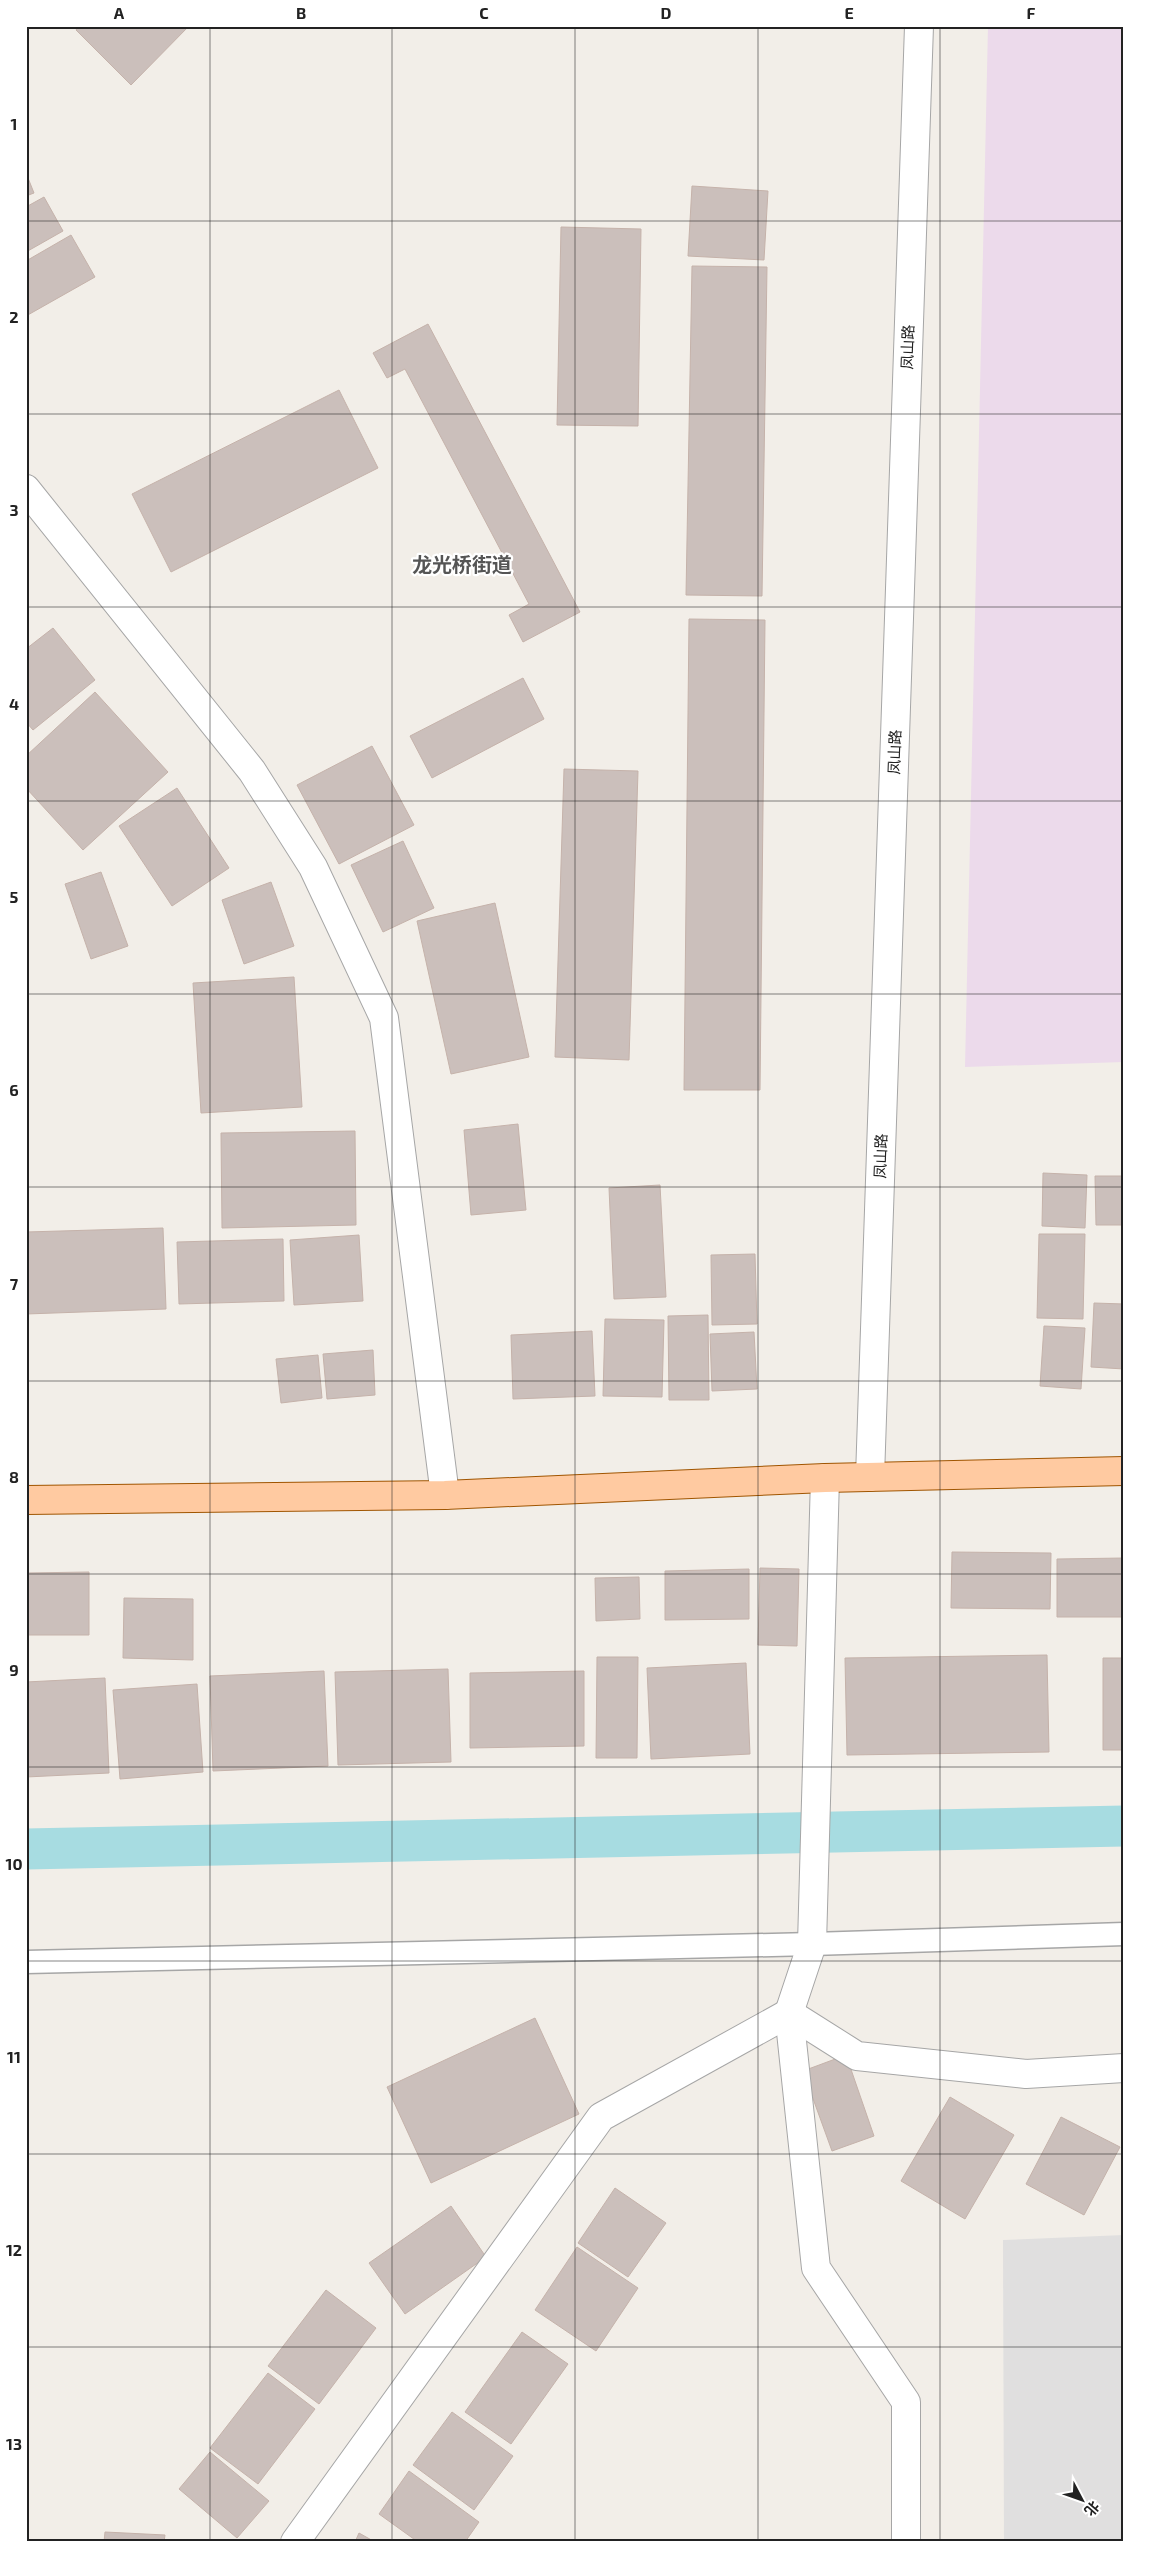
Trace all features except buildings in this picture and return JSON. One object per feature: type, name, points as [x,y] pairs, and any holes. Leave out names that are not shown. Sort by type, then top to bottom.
[{"type":"main road","points":[[26,1500],[445,1495],[825,1478],[1124,1471]]},
{"type":"street","name":"凤山路","points":[[870,1477],[919,26]]},
{"type":"street","points":[[26,489],[252,771],[313,867],[384,1018],[445,1495]]},
{"type":"street","points":[[825,1478],[812,1944],[789,2013],[816,2268],[906,2402],[906,2542]]},
{"type":"street","points":[[789,2013],[857,2056],[1026,2074],[1124,2068]]},
{"type":"street","points":[[295,2542],[601,2118],[789,2013]]},
{"type":"lane","points":[[26,1962],[812,1944],[1124,1934]]},
{"type":"shaded area","points":[[988,26],[1124,26],[1124,1062],[965,1067]]},
{"type":"shaded area","points":[[1124,2235],[1124,2542],[1004,2542],[1003,2240]]},
{"type":"waterway","points":[[26,1849],[1124,1826]]},
{"type":"district","name":"龙光桥街道","points":[[462,565]]}]
